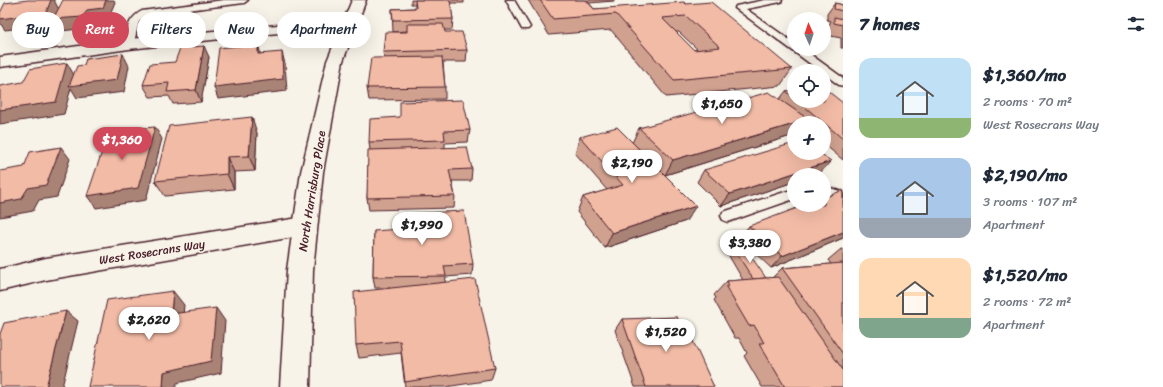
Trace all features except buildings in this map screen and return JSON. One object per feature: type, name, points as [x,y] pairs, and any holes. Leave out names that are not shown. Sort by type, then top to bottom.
[{"type":"street","name":"North Harrisburg Place","points":[[353,12],[358,0]]},
{"type":"street","points":[[129,44],[277,29]]},
{"type":"street","points":[[0,62],[100,48]]},
{"type":"street","name":"North Harrisburg Place","points":[[295,387],[300,270],[312,172],[335,61],[340,48]]},
{"type":"street","name":"West Rosecrans Way","points":[[0,280],[54,268],[305,226]]},
{"type":"lane","points":[[129,44],[134,20],[137,16],[145,13],[244,0]]},
{"type":"lane","points":[[510,0],[525,27]]},
{"type":"lane","points":[[778,0],[739,8],[787,42]]},
{"type":"lane","points":[[806,56],[843,84]]},
{"type":"lane","points":[[831,194],[843,198]]},
{"type":"lane","points":[[728,216],[787,196]]}]
